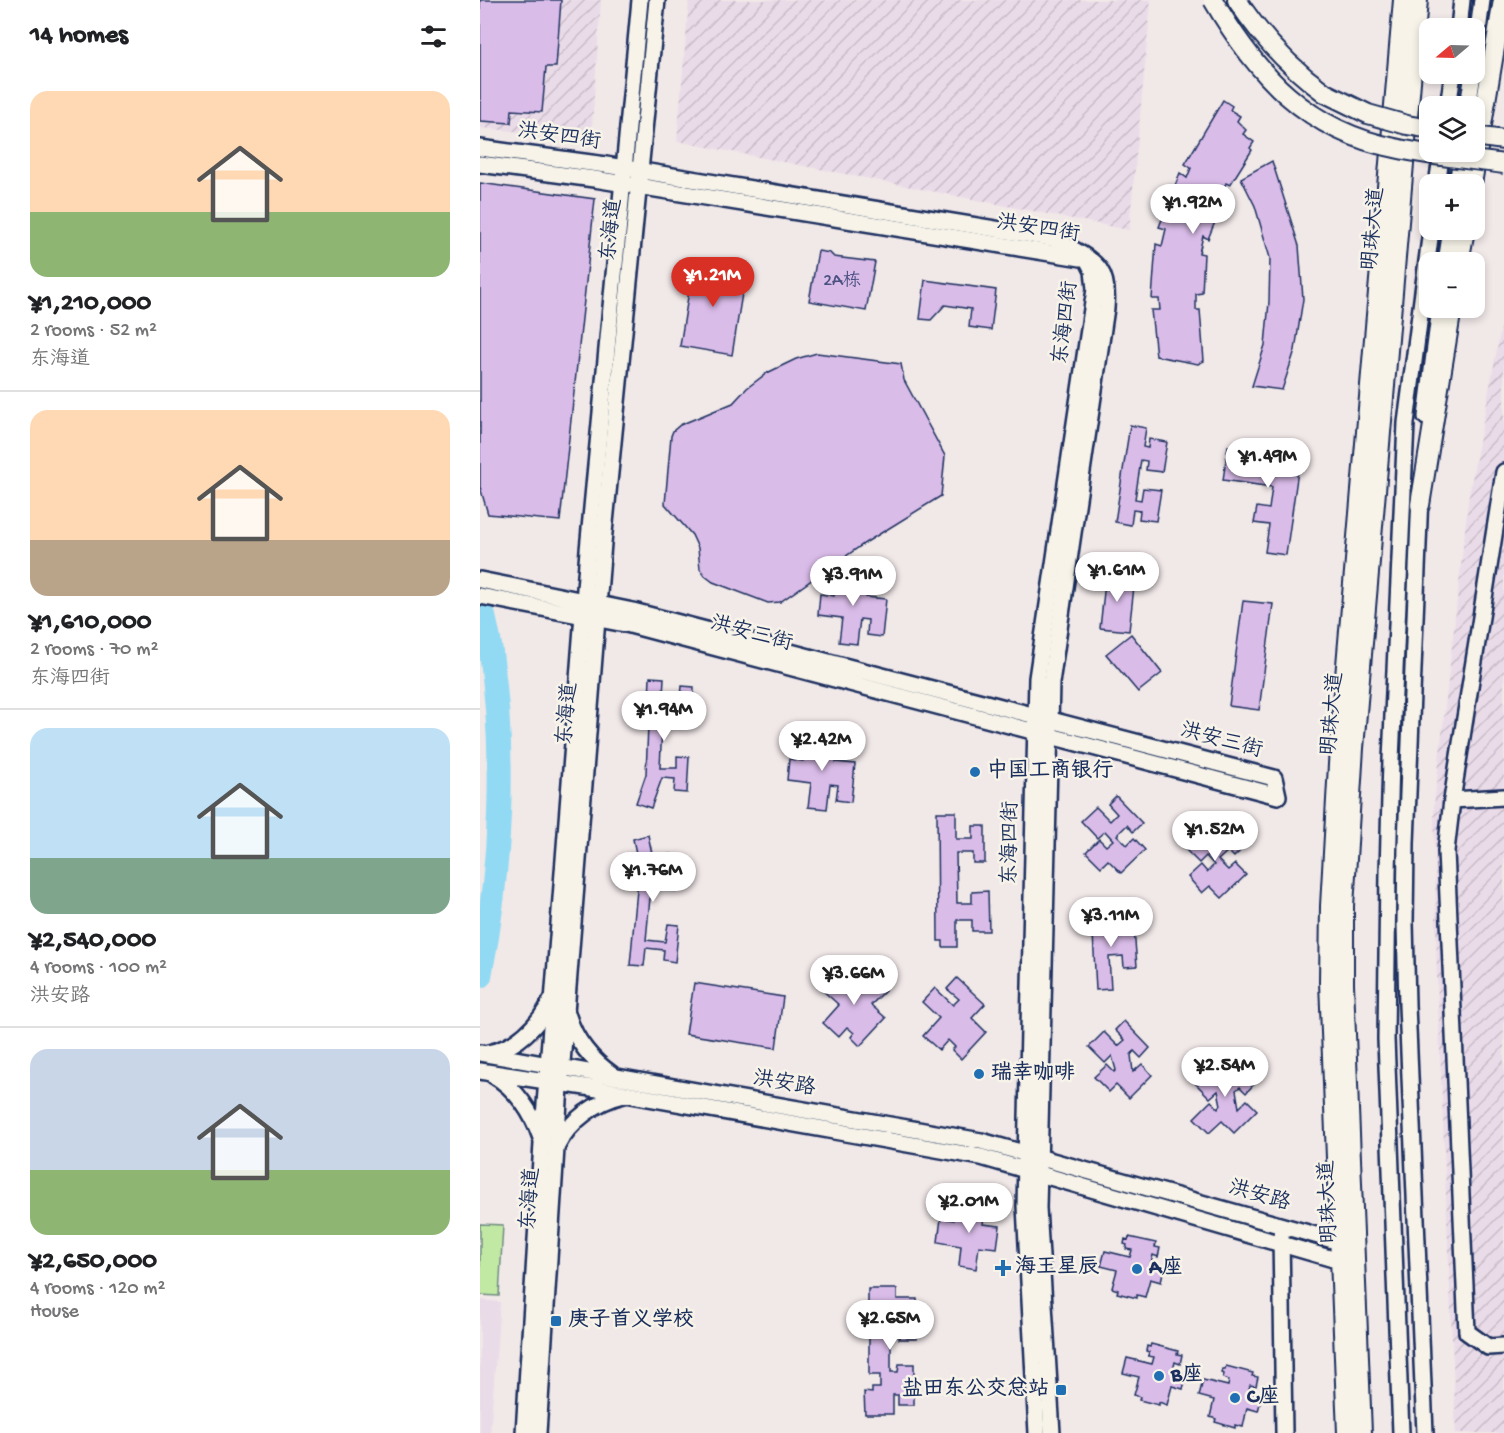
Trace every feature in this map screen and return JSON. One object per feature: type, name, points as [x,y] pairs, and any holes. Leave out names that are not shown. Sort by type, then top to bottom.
[{"type":"main road","points":[[1213,0],[1233,34],[1272,83],[1317,118],[1342,131],[1394,148],[1504,164]]},
{"type":"main road","points":[[1237,0],[1275,50],[1300,75],[1325,93],[1368,114],[1419,127]]},
{"type":"main road","name":"明珠大道","points":[[1362,1433],[1347,1257],[1340,1242],[1329,982],[1333,828],[1403,0]]},
{"type":"main road","name":"明珠大道","points":[[1347,1433],[1344,984],[1346,849],[1418,0]]},
{"type":"main road","points":[[1474,174],[1503,0]]},
{"type":"main road","points":[[1485,137],[1504,140]]},
{"type":"main road","points":[[1419,505],[1450,318]]},
{"type":"street","name":"东海道","points":[[555,1065],[567,1005],[591,610],[623,176],[640,0]]},
{"type":"street","name":"东海道","points":[[524,1433],[554,1082],[554,993],[591,610],[640,178],[657,0]]},
{"type":"street","points":[[1460,18],[1462,0]]},
{"type":"street","points":[[1480,18],[1482,0]]},
{"type":"street","name":"洪安四街","points":[[480,148],[623,176]]},
{"type":"street","name":"洪安四街","points":[[480,164],[640,178],[1056,239],[1087,259]]},
{"type":"street","points":[[1401,1433],[1386,1040],[1389,860],[1406,423],[1430,240]]},
{"type":"street","name":"东海四街","points":[[1052,1433],[1038,1208],[1032,1172],[1042,734],[1107,294],[1102,270],[1096,263],[1087,259]]},
{"type":"street","points":[[1425,1433],[1405,923],[1406,832],[1419,505],[1425,425],[1439,318]]},
{"type":"street","points":[[1504,472],[1446,851],[1467,1332],[1488,1347],[1504,1346]]},
{"type":"street","name":"洪安三街","points":[[480,580],[512,585],[591,610],[630,625],[1278,796],[1274,778],[1043,717],[591,610],[480,596]]},
{"type":"street","points":[[1452,800],[1504,797]]},
{"type":"street","points":[[483,1053],[504,1048],[525,1035],[542,1016],[554,993]]},
{"type":"street","points":[[567,1005],[570,1021],[581,1043],[599,1064],[615,1076]]},
{"type":"street","name":"洪安路","points":[[483,1053],[981,1141],[1340,1242]]},
{"type":"street","name":"洪安路","points":[[481,1071],[981,1157],[1281,1244],[1347,1257]]},
{"type":"street","points":[[481,1071],[499,1079],[519,1098],[549,1146],[589,1111],[610,1099],[630,1095]]},
{"type":"street","name":"东海道","points":[[538,1433],[549,1146]]},
{"type":"street","name":"东海四街","points":[[1032,1172],[1024,1206],[1037,1433]]},
{"type":"street","points":[[1281,1226],[1284,1433]]},
{"type":"shaded area","points":[[480,0],[601,0],[591,138],[480,128]]},
{"type":"shaded area","points":[[689,0],[1151,0],[1129,230],[677,141]]},
{"type":"shaded area","points":[[1504,313],[1504,1433],[1456,1433],[1437,978],[1434,806],[1469,495]]},
{"type":"shaded area","points":[[480,1300],[500,1302],[490,1433],[480,1433]]},
{"type":"green space","points":[[480,1224],[503,1225],[499,1296],[480,1295]]},
{"type":"building","points":[[480,0],[561,0],[556,67],[546,67],[542,112],[512,110],[511,123],[480,121]]},
{"type":"building","points":[[1223,100],[1232,106],[1230,110],[1240,116],[1237,121],[1246,130],[1243,134],[1254,142],[1250,148],[1252,150],[1230,185],[1226,183],[1220,198],[1224,200],[1208,239],[1203,236],[1199,253],[1204,254],[1202,293],[1196,294],[1196,310],[1200,310],[1204,361],[1198,364],[1156,356],[1151,310],[1160,310],[1159,299],[1152,299],[1156,244],[1162,246],[1166,229],[1159,227],[1180,173],[1187,178],[1191,168],[1185,164]]},
{"type":"building","points":[[1272,161],[1299,246],[1303,299],[1295,350],[1282,390],[1252,386],[1265,345],[1270,258],[1255,206],[1241,178]]},
{"type":"building","points":[[480,183],[595,199],[560,521],[488,514],[480,487]]},
{"type":"building","points":[[818,251],[830,253],[834,257],[875,262],[866,311],[809,301]]},
{"type":"building","points":[[694,260],[746,269],[732,355],[680,346]]},
{"type":"building","points":[[925,280],[996,290],[991,330],[969,327],[971,309],[945,305],[931,320],[920,319]]},
{"type":"building","points":[[817,353],[901,364],[904,380],[945,456],[941,496],[865,543],[780,602],[768,603],[713,582],[700,569],[698,548],[692,535],[665,504],[671,436],[680,425],[733,403],[747,388],[767,373],[796,359]]},
{"type":"building","points":[[1130,425],[1146,428],[1143,447],[1148,448],[1149,439],[1167,442],[1162,472],[1146,470],[1147,461],[1141,460],[1135,499],[1141,500],[1143,488],[1161,490],[1156,521],[1139,519],[1140,511],[1133,510],[1131,525],[1115,522]]},
{"type":"building","points":[[1228,446],[1300,457],[1286,555],[1265,552],[1269,525],[1254,523],[1257,507],[1269,509],[1272,487],[1223,480]]},
{"type":"building","points":[[831,573],[868,577],[866,597],[886,599],[882,637],[867,635],[868,620],[860,619],[857,644],[839,642],[842,618],[818,615],[820,594],[834,596],[835,587],[830,586]]},
{"type":"building","points":[[1106,574],[1135,578],[1129,631],[1100,628]]},
{"type":"building","points":[[1243,601],[1273,604],[1259,710],[1229,706]]},
{"type":"building","points":[[1131,634],[1162,673],[1138,692],[1106,654]]},
{"type":"building","points":[[650,677],[664,678],[663,696],[681,697],[682,686],[694,687],[693,724],[682,723],[681,705],[663,704],[660,768],[677,768],[677,756],[689,757],[687,793],[674,792],[675,779],[662,778],[651,808],[636,803],[646,774]]},
{"type":"building","points":[[801,738],[838,742],[836,762],[855,764],[851,802],[836,800],[838,785],[830,784],[827,809],[808,807],[811,783],[787,780],[789,759],[803,761],[804,751],[799,751]]},
{"type":"building","points":[[1116,796],[1142,823],[1133,832],[1127,825],[1117,835],[1127,845],[1134,838],[1145,850],[1121,873],[1108,860],[1101,867],[1086,852],[1099,839],[1106,846],[1113,840],[1105,831],[1097,838],[1081,821],[1096,807],[1110,821],[1117,814],[1108,804]]},
{"type":"building","points":[[937,812],[956,812],[956,839],[973,839],[973,826],[985,826],[985,863],[973,863],[973,853],[956,853],[957,903],[972,903],[972,892],[988,891],[989,931],[972,931],[972,920],[957,920],[957,947],[943,947],[943,941],[938,941]]},
{"type":"building","points":[[1217,822],[1243,848],[1234,857],[1228,851],[1218,860],[1228,870],[1235,864],[1246,875],[1222,898],[1210,886],[1202,893],[1188,877],[1201,865],[1207,872],[1214,865],[1206,856],[1199,863],[1183,847],[1197,832],[1212,847],[1219,840],[1209,830]]},
{"type":"building","points":[[648,835],[655,867],[668,868],[669,854],[682,856],[679,891],[667,890],[668,878],[652,877],[646,940],[665,942],[668,924],[679,925],[675,962],[663,960],[664,950],[646,948],[644,966],[630,965],[639,868],[633,839]]},
{"type":"building","points":[[1110,912],[1111,931],[1134,929],[1137,966],[1124,967],[1123,956],[1109,957],[1111,989],[1096,990],[1092,914]]},
{"type":"building","points":[[856,965],[885,991],[871,1005],[886,1018],[860,1046],[851,1037],[854,1033],[847,1027],[838,1037],[823,1023],[839,1005],[821,989],[834,975],[852,992],[858,986],[846,976]]},
{"type":"building","points":[[957,978],[985,1004],[972,1018],[986,1032],[961,1059],[952,1050],[955,1047],[948,1040],[939,1050],[923,1036],[939,1018],[922,1002],[935,988],[953,1005],[959,999],[947,989]]},
{"type":"building","points":[[694,983],[783,997],[776,1048],[686,1034]]},
{"type":"building","points":[[1124,1021],[1150,1048],[1141,1058],[1134,1051],[1131,1055],[1133,1072],[1142,1064],[1152,1075],[1129,1098],[1116,1085],[1109,1092],[1094,1077],[1107,1065],[1114,1072],[1116,1070],[1112,1056],[1105,1063],[1089,1047],[1104,1032],[1118,1046],[1125,1040],[1115,1030]]},
{"type":"building","points":[[1229,1056],[1255,1083],[1246,1093],[1240,1087],[1236,1090],[1239,1108],[1247,1100],[1257,1110],[1234,1133],[1222,1121],[1209,1133],[1194,1118],[1211,1101],[1218,1108],[1221,1105],[1218,1091],[1210,1098],[1194,1082],[1209,1067],[1223,1082],[1230,1075],[1220,1065]]},
{"type":"building","points":[[956,1204],[985,1208],[983,1224],[1000,1226],[997,1248],[979,1246],[976,1269],[959,1266],[961,1246],[938,1242],[941,1218],[954,1220]]},
{"type":"building","name":"A座","points":[[1129,1237],[1156,1243],[1155,1247],[1160,1248],[1158,1257],[1153,1255],[1151,1263],[1164,1267],[1161,1282],[1150,1279],[1145,1297],[1137,1295],[1137,1298],[1117,1293],[1118,1290],[1112,1288],[1117,1270],[1101,1266],[1105,1251],[1130,1257],[1132,1250],[1126,1249],[1127,1245],[1124,1244],[1125,1239],[1128,1240]]},
{"type":"building","points":[[868,1289],[897,1289],[897,1299],[917,1299],[917,1339],[899,1339],[899,1329],[891,1329],[891,1372],[898,1372],[899,1364],[914,1364],[914,1405],[898,1405],[898,1395],[893,1395],[893,1414],[865,1414],[864,1392],[872,1393],[872,1388],[880,1388],[880,1375],[869,1375],[869,1323],[881,1323],[881,1309],[875,1309],[875,1305],[868,1305]]},
{"type":"building","name":"B座","points":[[1151,1344],[1178,1351],[1177,1354],[1182,1355],[1180,1364],[1175,1362],[1173,1370],[1187,1374],[1183,1389],[1172,1386],[1167,1405],[1139,1400],[1140,1397],[1134,1395],[1139,1377],[1123,1373],[1127,1358],[1152,1364],[1154,1357],[1148,1356],[1149,1352],[1146,1351],[1147,1346],[1150,1347]]},
{"type":"building","name":"C座","points":[[1226,1366],[1253,1373],[1252,1376],[1258,1377],[1256,1386],[1250,1385],[1248,1393],[1262,1396],[1258,1411],[1247,1408],[1243,1427],[1235,1425],[1235,1428],[1215,1422],[1216,1419],[1210,1417],[1214,1400],[1199,1396],[1203,1380],[1228,1386],[1229,1380],[1223,1378],[1224,1374],[1221,1373]]},
{"type":"waterway","points":[[480,600],[489,640],[496,693],[500,774],[497,856],[480,976]]},
{"type":"place","name":"中国工商银行","points":[[975,772]]},
{"type":"place","name":"瑞幸咖啡","points":[[979,1074]]},
{"type":"place","name":"海王星辰","points":[[1003,1268]]},
{"type":"place","name":"A座","points":[[1137,1269]]},
{"type":"place","name":"庚子首义学校","points":[[556,1321]]},
{"type":"place","name":"B座","points":[[1159,1376]]},
{"type":"place","name":"盐田东公交总站","points":[[1061,1390]]},
{"type":"place","name":"C座","points":[[1235,1398]]}]
